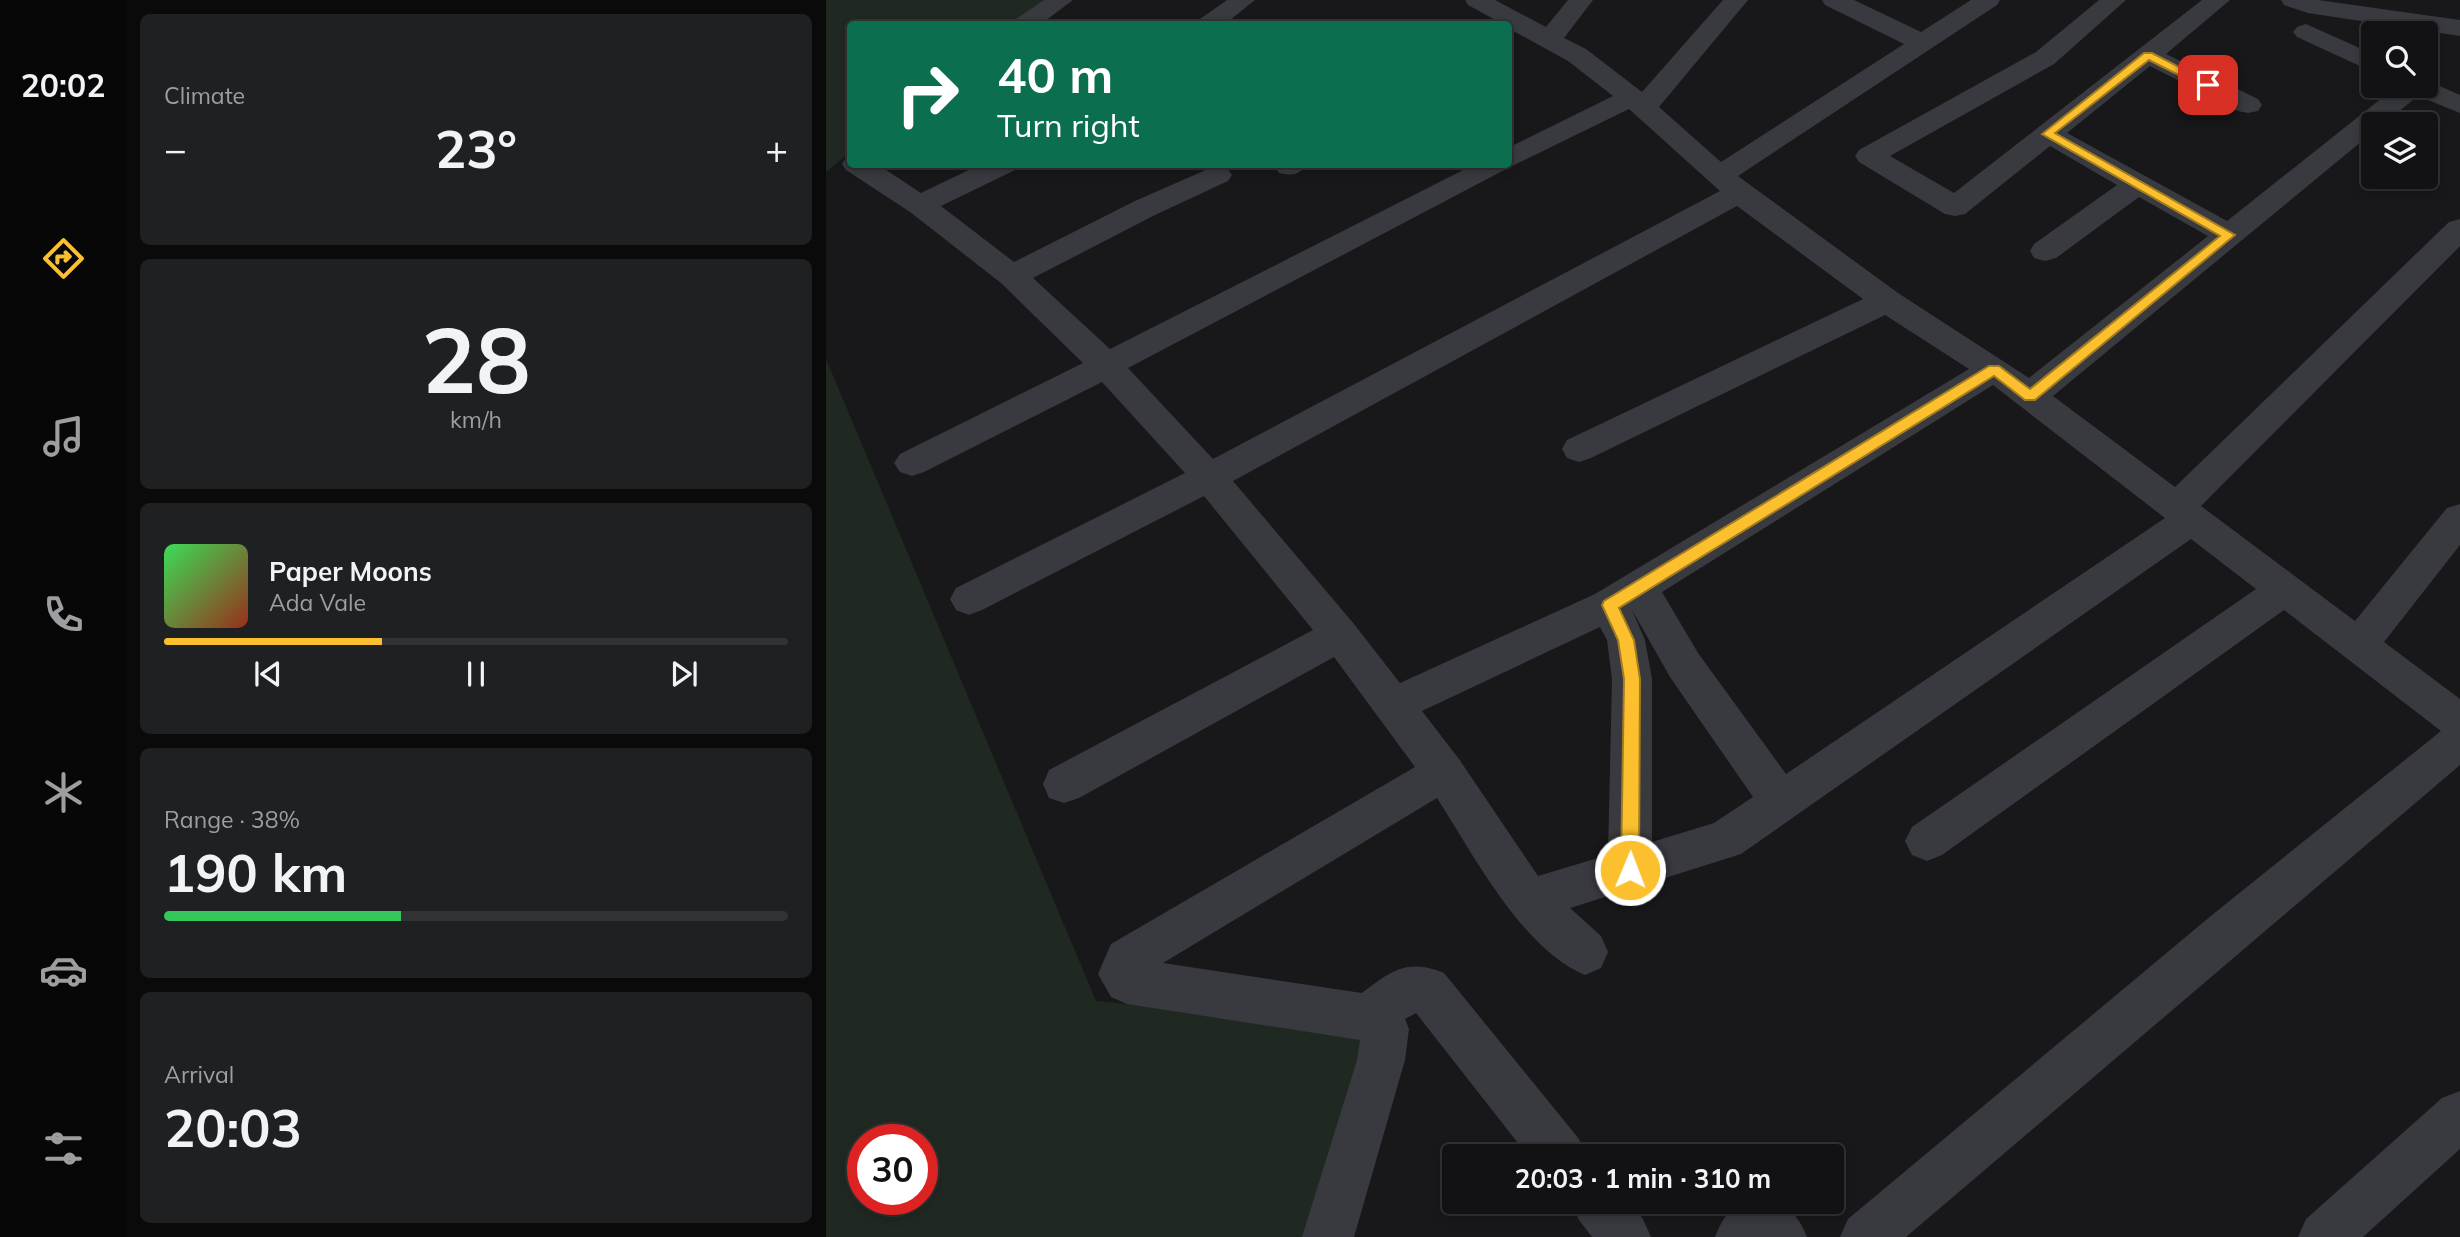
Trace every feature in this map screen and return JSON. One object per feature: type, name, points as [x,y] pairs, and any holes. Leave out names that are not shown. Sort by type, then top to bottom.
[{"type":"street","points":[[1030,21],[1061,0]]},
{"type":"street","points":[[1213,21],[1243,0]]},
{"type":"street","points":[[1477,0],[1577,55],[1637,103],[1729,185],[1887,301],[1994,369],[2460,722]]},
{"type":"street","points":[[1512,47],[1543,36],[1581,0]]},
{"type":"street","points":[[1512,157],[1637,103],[1736,0]]},
{"type":"street","points":[[1834,0],[1923,43]]},
{"type":"street","points":[[969,599],[1209,477],[1729,185],[1923,43],[1988,0]]},
{"type":"street","points":[[2114,0],[2045,58],[1870,156],[1955,207],[2218,0]]},
{"type":"street","points":[[2293,0],[2308,6],[2460,28]]},
{"type":"street","points":[[2306,32],[2361,58]]},
{"type":"street","points":[[2148,55],[2248,105]]},
{"type":"street","points":[[2438,95],[2460,105]]},
{"type":"street","points":[[2030,396],[2398,98]]},
{"type":"street","points":[[2048,134],[2229,235]]},
{"type":"street","points":[[862,168],[920,205],[1012,276],[1107,366],[1209,477],[1340,635],[1444,772],[1528,900],[1585,952]]},
{"type":"street","points":[[920,205],[997,168]]},
{"type":"street","points":[[912,463],[1107,366],[1490,168]]},
{"type":"street","points":[[1012,276],[1145,208],[1219,175]]},
{"type":"street","points":[[2045,251],[2137,184]]},
{"type":"street","points":[[1528,900],[1726,841],[1782,803],[2184,513],[2460,229]]},
{"type":"street","points":[[1579,449],[1887,301]]},
{"type":"street","points":[[1393,705],[1624,596],[1994,369]]},
{"type":"street","points":[[2358,645],[2460,519]]},
{"type":"street","points":[[1927,841],[2285,589]]},
{"type":"street","points":[[1624,596],[1684,665],[1782,803]]},
{"type":"street","points":[[1624,596],[1626,640],[1632,679],[1630,870]]},
{"type":"street","points":[[1064,784],[1340,635]]},
{"type":"street","points":[[1866,1237],[2228,931],[2460,740]]},
{"type":"street","points":[[1328,1237],[1381,1060],[1385,1029],[1368,1018],[1127,981],[1121,974],[1127,960],[1163,937],[1444,772]]},
{"type":"street","points":[[1368,1018],[1404,990],[1427,990],[1551,1144]]},
{"type":"street","points":[[2324,1237],[2460,1116]]},
{"type":"street","points":[[1607,1214],[1625,1237]]},
{"type":"street","points":[[1741,1237],[1753,1225],[1773,1229],[1781,1237]]},
{"type":"shaded area","points":[[826,0],[1063,0],[1032,21],[847,21],[847,154],[826,172]]},
{"type":"shaded area","points":[[826,359],[1096,1001],[1385,1029],[1327,1237],[826,1237]]},
{"type":"route","points":[[1630,870],[1632,679],[1626,640],[1609,605],[1994,369],[2030,396],[2229,235],[2048,134],[2148,55],[2208,85]]}]
